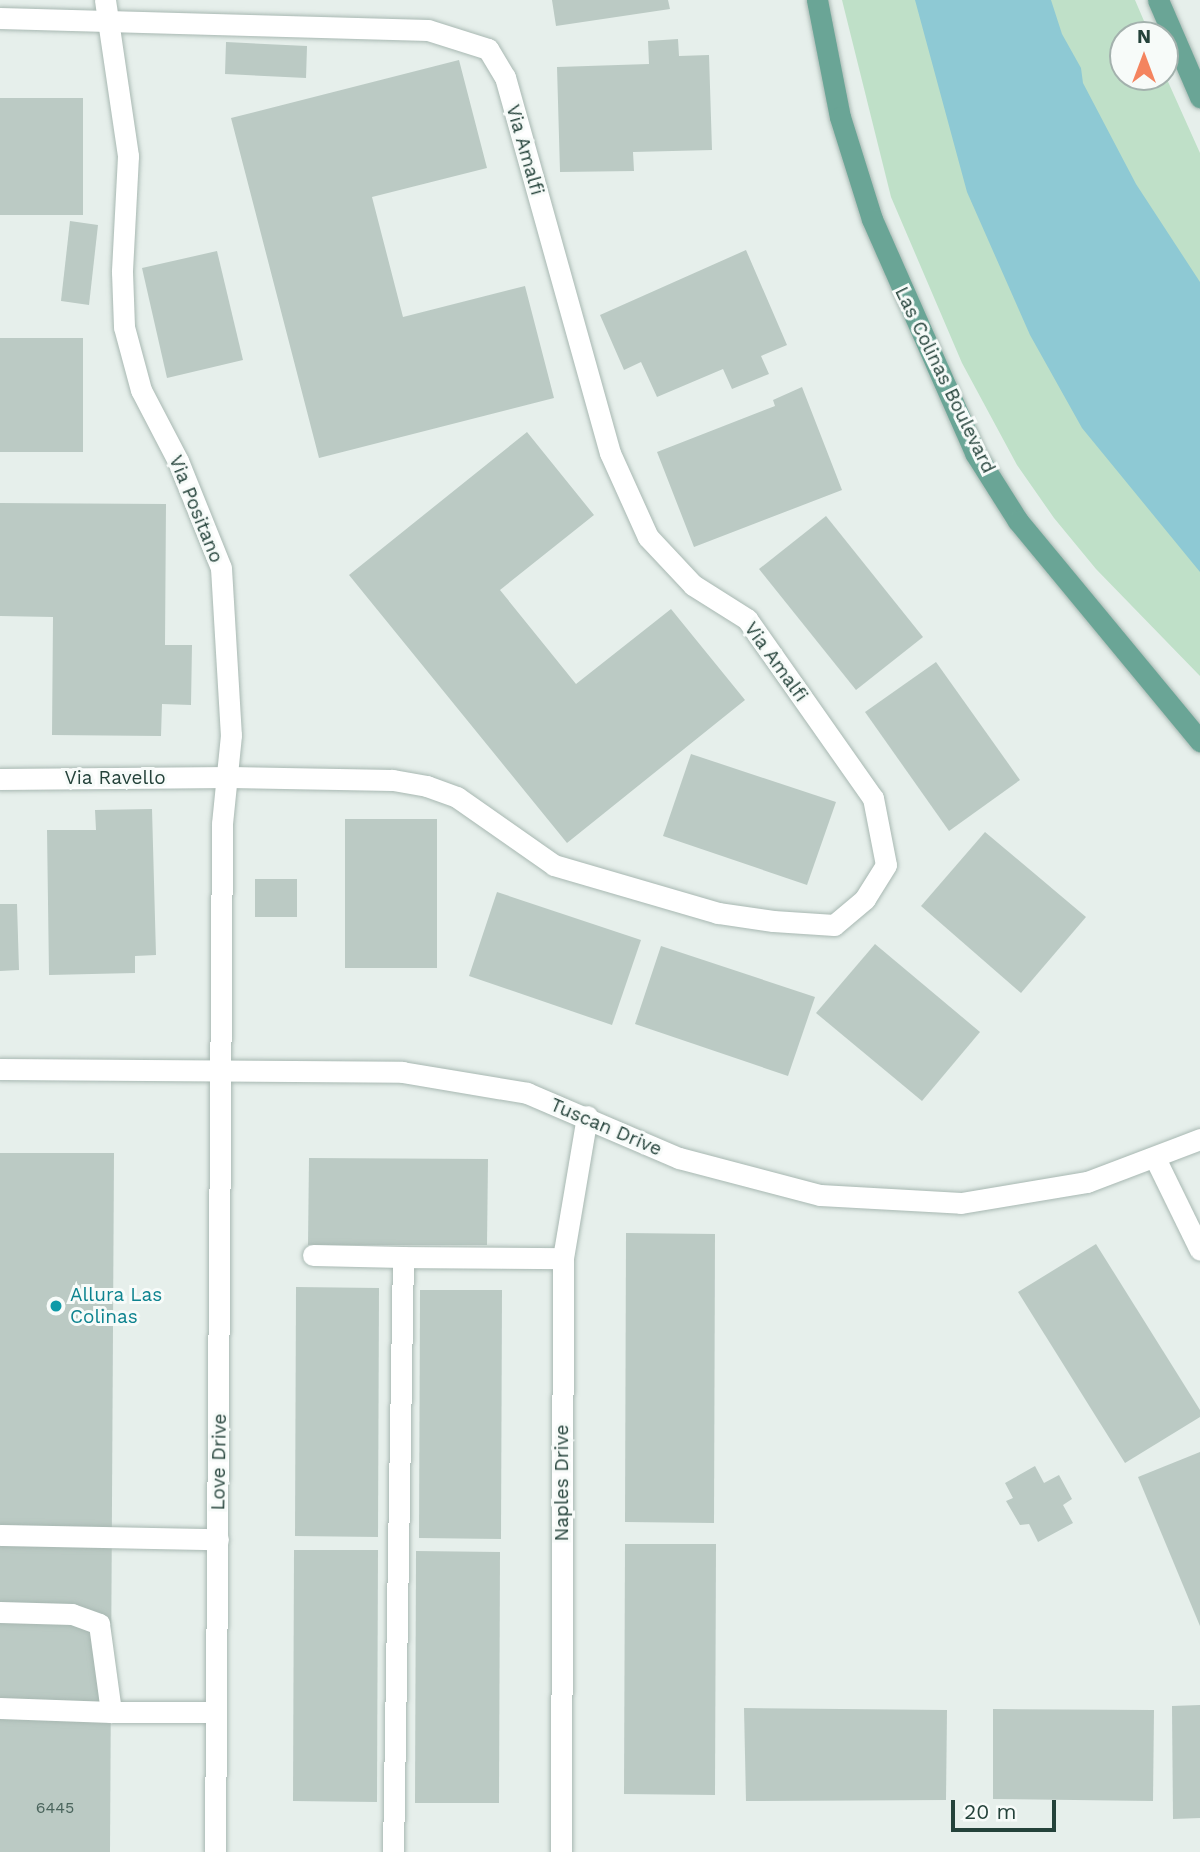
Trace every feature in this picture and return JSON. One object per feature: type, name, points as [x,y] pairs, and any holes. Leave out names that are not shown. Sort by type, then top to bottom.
[{"type":"main road","name":"Las Colinas Boulevard","points":[[817,0],[840,117],[872,219],[975,453],[1018,522],[1200,741]]},
{"type":"main road","points":[[1158,0],[1200,97]]},
{"type":"street","points":[[0,18],[108,10]]},
{"type":"street","name":"Via Positano","points":[[108,10],[128,156],[122,272],[124,327],[141,390],[178,461],[221,568],[230,777],[222,824],[223,1071]]},
{"type":"street","name":"Via Amalfi","points":[[108,10],[428,30],[488,49],[505,77],[610,453],[648,537],[693,585],[747,619],[873,798],[886,865],[865,899],[834,925],[773,921],[718,913],[554,865],[457,797],[427,786],[392,780],[230,777]]},
{"type":"street","name":"Via Ravello","points":[[0,779],[230,777]]},
{"type":"street","name":"Tuscan Drive","points":[[0,1069],[401,1072],[527,1093],[587,1116],[679,1158],[820,1195],[961,1203],[1087,1182],[1200,1139]]},
{"type":"street","name":"Love Drive","points":[[215,1852],[223,1071]]},
{"type":"street","name":"Naples Drive","points":[[561,1852],[563,1258],[587,1116]]},
{"type":"street","points":[[1155,1158],[1200,1250]]},
{"type":"street","points":[[313,1255],[563,1258]]},
{"type":"street","points":[[393,1852],[402,1257]]},
{"type":"street","points":[[0,1535],[218,1539]]},
{"type":"street","points":[[0,1612],[72,1614],[99,1624],[111,1712]]},
{"type":"street","points":[[0,1708],[216,1712]]},
{"type":"green space","points":[[842,0],[1135,0],[1144,21],[1109,21],[1109,91],[1172,91],[1200,153],[1200,676],[1096,569],[1054,518],[1017,465],[962,363],[891,197]]},
{"type":"water","points":[[915,0],[1051,0],[1062,34],[1081,68],[1083,83],[1136,184],[1200,282],[1200,572],[1082,428],[1030,335],[967,192]]},
{"type":"building","points":[[552,0],[668,0],[670,9],[556,26]]},
{"type":"building","points":[[678,39],[679,56],[709,55],[712,150],[633,152],[634,171],[560,172],[557,67],[649,64],[648,41]]},
{"type":"building","points":[[226,42],[307,46],[306,78],[225,74]]},
{"type":"building","points":[[459,60],[487,168],[372,197],[403,317],[525,286],[554,398],[319,458],[231,118]]},
{"type":"building","points":[[0,98],[83,98],[83,215],[0,215]]},
{"type":"building","points":[[70,221],[98,225],[89,305],[61,301]]},
{"type":"building","points":[[746,250],[787,345],[761,356],[769,374],[732,389],[723,369],[657,397],[641,362],[624,370],[600,315]]},
{"type":"building","points":[[217,251],[243,360],[167,378],[142,268]]},
{"type":"building","points":[[0,338],[83,338],[83,452],[0,452]]},
{"type":"building","points":[[802,387],[842,490],[694,547],[657,452],[775,406],[773,400]]},
{"type":"building","points":[[527,432],[594,515],[500,590],[576,684],[671,609],[745,700],[567,843],[349,575]]},
{"type":"building","points":[[0,503],[166,504],[165,645],[192,645],[191,705],[162,704],[161,736],[52,735],[53,617],[0,616]]},
{"type":"building","points":[[826,516],[923,637],[856,690],[759,569]]},
{"type":"building","points":[[936,662],[1020,780],[949,831],[865,712]]},
{"type":"building","points":[[691,754],[836,802],[807,885],[663,836]]},
{"type":"building","points":[[152,809],[156,955],[135,956],[135,973],[49,975],[47,830],[96,830],[95,810]]},
{"type":"building","points":[[345,819],[437,819],[437,968],[345,968]]},
{"type":"building","points":[[985,832],[1086,917],[1021,993],[921,906]]},
{"type":"building","points":[[255,879],[297,879],[297,917],[255,917]]},
{"type":"building","points":[[497,892],[641,940],[612,1025],[469,976]]},
{"type":"building","points":[[0,904],[17,904],[19,970],[0,971]]},
{"type":"building","points":[[875,944],[980,1032],[922,1101],[816,1013]]},
{"type":"building","points":[[661,946],[815,997],[788,1076],[635,1024]]},
{"type":"building","points":[[0,1153],[114,1153],[110,1852],[0,1852]]},
{"type":"building","points":[[309,1158],[488,1159],[487,1245],[308,1245]]},
{"type":"building","points":[[626,1233],[715,1234],[714,1523],[625,1522]]},
{"type":"building","points":[[1096,1244],[1200,1410],[1200,1417],[1125,1463],[1018,1292]]},
{"type":"building","points":[[296,1287],[379,1288],[378,1537],[295,1536]]},
{"type":"building","points":[[420,1290],[502,1290],[501,1539],[419,1538]]},
{"type":"building","points":[[1200,1452],[1200,1626],[1138,1477]]},
{"type":"building","points":[[1035,1466],[1044,1483],[1059,1475],[1072,1499],[1063,1505],[1073,1523],[1038,1542],[1029,1524],[1020,1525],[1006,1501],[1013,1498],[1005,1483]]},
{"type":"building","points":[[625,1544],[716,1544],[715,1795],[624,1794]]},
{"type":"building","points":[[294,1550],[378,1550],[377,1802],[293,1801]]},
{"type":"building","points":[[416,1551],[500,1552],[499,1803],[415,1803]]},
{"type":"building","points":[[1200,1705],[1200,1818],[1173,1819],[1172,1706]]},
{"type":"building","points":[[744,1708],[947,1710],[946,1800],[746,1801]]},
{"type":"building","points":[[993,1709],[1154,1710],[1153,1801],[993,1799]]},
{"type":"place","name":"Allura Las Colinas","points":[[56,1306]]}]
